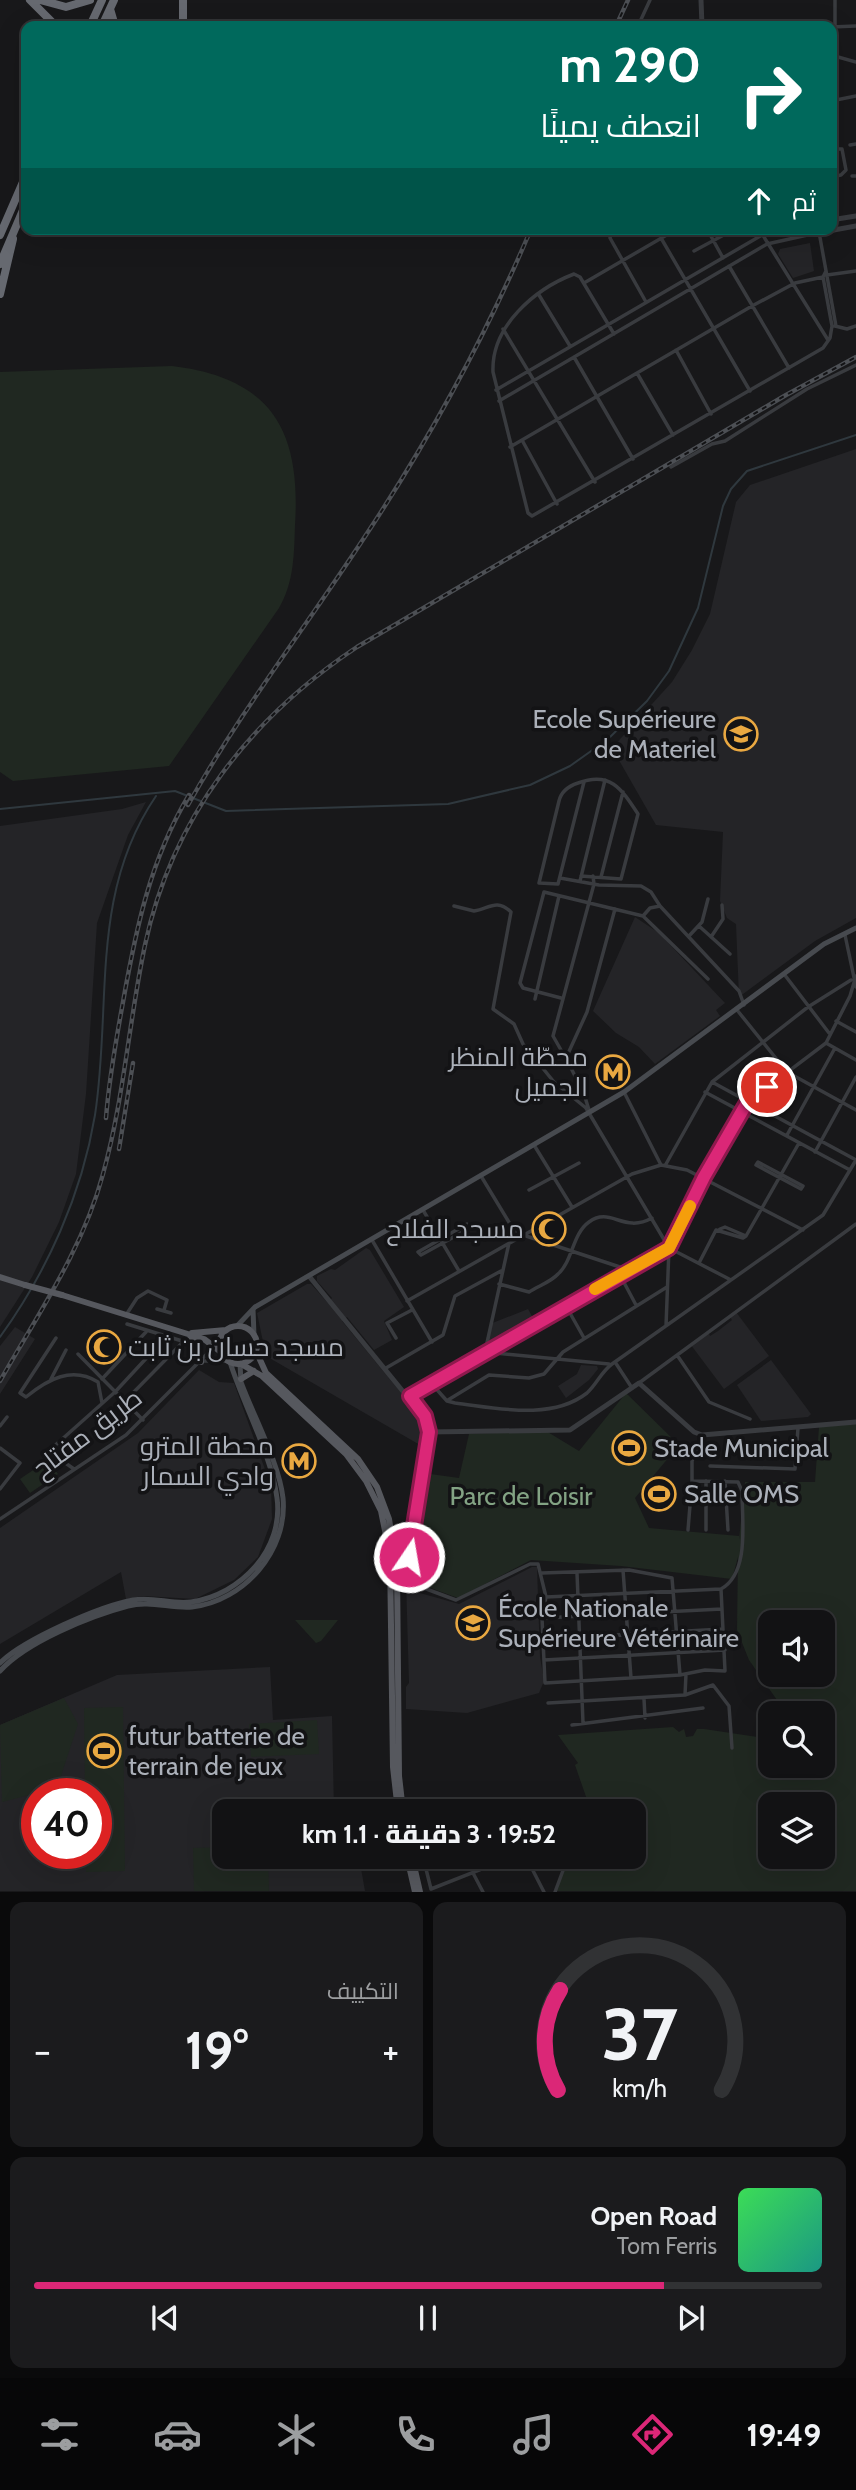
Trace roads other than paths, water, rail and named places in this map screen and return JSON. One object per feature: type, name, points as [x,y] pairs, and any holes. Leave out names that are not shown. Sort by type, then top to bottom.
[{"type":"highway","points":[[30,0],[51,21]]},
{"type":"highway","points":[[40,0],[66,7],[90,0]]},
{"type":"highway","points":[[92,21],[102,0]]},
{"type":"highway","points":[[104,21],[114,0]]},
{"type":"highway","points":[[183,0],[183,21]]},
{"type":"highway","points":[[110,9],[114,21]]},
{"type":"highway","points":[[0,235],[21,187]]},
{"type":"highway","points":[[0,264],[21,215]]},
{"type":"highway","points":[[0,294],[13,247],[13,233]]},
{"type":"main road","points":[[217,1343],[253,1309],[624,1092],[824,944],[856,928]]},
{"type":"main road","points":[[0,1277],[217,1343]]},
{"type":"main road","points":[[253,1309],[256,1351],[266,1373],[334,1438],[360,1472],[377,1501],[387,1533],[394,1566],[393,1767],[398,1799]]},
{"type":"main road","points":[[186,1334],[208,1333],[234,1327],[247,1329],[254,1336]]},
{"type":"main road","points":[[186,1334],[199,1346],[201,1362]]},
{"type":"main road","points":[[0,1663],[28,1643],[109,1607],[135,1599],[187,1602],[213,1595],[245,1578],[262,1559],[275,1529],[277,1500],[229,1362],[220,1352],[217,1343]]},
{"type":"main road","points":[[241,1364],[250,1359],[256,1351]]},
{"type":"main road","points":[[229,1362],[255,1371],[334,1438]]},
{"type":"main road","points":[[0,1671],[30,1647],[112,1611],[142,1604],[198,1606],[226,1595],[258,1572],[277,1541],[283,1499],[241,1379],[241,1364]]},
{"type":"main road","points":[[241,1379],[255,1371]]},
{"type":"main road","points":[[394,1566],[409,1565]]},
{"type":"main road","points":[[412,1869],[417,1892]]},
{"type":"street","points":[[640,21],[650,0]]},
{"type":"street","points":[[701,0],[702,21]]},
{"type":"street","points":[[833,21],[835,0]]},
{"type":"street","points":[[837,27],[856,26]]},
{"type":"street","points":[[837,57],[856,62]]},
{"type":"street","points":[[837,100],[856,96]]},
{"type":"street","points":[[850,145],[856,144]]},
{"type":"street","points":[[837,149],[842,149],[846,170],[837,176]]},
{"type":"street","points":[[837,219],[856,216]]},
{"type":"street","points":[[837,228],[856,226]]},
{"type":"street","points":[[611,235],[622,261],[646,302]]},
{"type":"street","points":[[584,283],[666,235]]},
{"type":"street","points":[[711,235],[723,258]]},
{"type":"street","points":[[694,251],[722,235]]},
{"type":"street","points":[[496,390],[762,235],[828,342]]},
{"type":"street","points":[[499,401],[767,244],[802,235]]},
{"type":"street","points":[[614,334],[579,275],[572,274],[539,295],[503,329],[493,354],[496,390],[530,515],[537,516],[820,350],[828,342],[834,326],[819,235]]},
{"type":"street","points":[[661,238],[750,391]]},
{"type":"street","points":[[729,266],[789,368]]},
{"type":"street","points":[[510,447],[792,285],[856,271]]},
{"type":"street","points":[[539,295],[570,346]]},
{"type":"street","points":[[834,326],[847,329],[856,326]]},
{"type":"street","points":[[503,329],[595,482]]},
{"type":"street","points":[[676,350],[711,414]]},
{"type":"street","points":[[574,357],[634,459]]},
{"type":"street","points":[[671,467],[712,444],[725,440],[807,389],[856,365]]},
{"type":"street","points":[[637,373],[673,436]]},
{"type":"street","points":[[522,440],[558,504]]},
{"type":"street","points":[[581,876],[621,878],[638,814],[623,792],[595,777],[584,782],[560,796],[539,883],[555,886],[559,878],[584,782]]},
{"type":"street","points":[[580,881],[605,780]]},
{"type":"street","points":[[601,877],[623,792]]},
{"type":"street","points":[[593,876],[594,884],[553,1035],[586,1098],[589,1112],[669,1248],[731,1280]]},
{"type":"street","points":[[559,878],[594,884],[641,886],[651,892],[660,906],[739,991],[744,1004]]},
{"type":"street","points":[[561,998],[523,988],[520,984],[542,894],[546,892],[643,916],[708,979]]},
{"type":"street","points":[[535,999],[559,896]]},
{"type":"street","points":[[689,936],[699,926],[708,899]]},
{"type":"street","points":[[454,905],[474,911],[488,904],[495,904],[511,912],[493,1009],[512,1021],[523,1044],[554,1082],[589,1112]]},
{"type":"street","points":[[710,937],[723,919],[722,905]]},
{"type":"street","points":[[643,916],[650,908],[660,906]]},
{"type":"street","points":[[566,1058],[587,1012],[615,909]]},
{"type":"street","points":[[699,926],[730,954]]},
{"type":"street","points":[[845,933],[856,986]]},
{"type":"street","points":[[784,974],[829,1033]]},
{"type":"street","points":[[664,1164],[712,1082],[808,1007],[854,978]]},
{"type":"street","points":[[666,1326],[669,1248],[704,1177],[748,1101],[826,1043],[850,996],[854,978]]},
{"type":"street","points":[[737,1010],[787,1072],[856,1110]]},
{"type":"street","points":[[836,1021],[856,1032]]},
{"type":"street","points":[[826,1043],[856,1060]]},
{"type":"street","points":[[786,1136],[835,1048]]},
{"type":"street","points":[[815,1152],[856,1077]]},
{"type":"street","points":[[431,1383],[447,1401],[550,1410],[563,1407],[587,1392],[613,1363],[822,1215],[856,1160],[712,1082]]},
{"type":"street","points":[[624,1092],[664,1164]]},
{"type":"street","points":[[705,1092],[850,1170]]},
{"type":"street","points":[[699,1263],[715,1232],[720,1229],[743,1238],[746,1236],[799,1143]]},
{"type":"street","points":[[534,1145],[572,1207]]},
{"type":"street","points":[[781,1176],[758,1162],[756,1165],[781,1176],[803,1185],[801,1189],[781,1176]]},
{"type":"street","points":[[529,1191],[579,1163]]},
{"type":"street","points":[[407,1301],[626,1177],[664,1164],[704,1177],[803,1230]]},
{"type":"street","points":[[481,1176],[521,1236],[629,1270]]},
{"type":"street","points":[[423,1210],[459,1271]]},
{"type":"street","points":[[499,1284],[530,1292],[559,1274],[588,1222],[599,1217],[609,1216],[626,1224],[639,1225],[652,1218]]},
{"type":"street","points":[[442,1241],[421,1255],[418,1252],[442,1241],[470,1228],[467,1224],[442,1241]]},
{"type":"street","points":[[429,1432],[570,1430],[639,1383],[856,1224]]},
{"type":"street","points":[[372,1240],[432,1342]]},
{"type":"street","points":[[485,1352],[509,1242]]},
{"type":"street","points":[[410,1396],[669,1248]]},
{"type":"street","points":[[386,1368],[432,1342],[447,1327],[455,1296],[503,1270]]},
{"type":"street","points":[[620,1275],[636,1305]]},
{"type":"street","points":[[309,1276],[425,1416],[429,1432],[409,1565],[421,1587],[456,1601],[530,1564],[538,1564],[545,1597],[542,1618],[545,1683],[680,1675],[705,1670],[725,1671],[721,1589]]},
{"type":"street","points":[[447,1401],[489,1376],[538,1377],[550,1370],[556,1359],[584,1338],[667,1287]]},
{"type":"street","points":[[126,1315],[137,1298],[148,1291],[167,1300],[164,1310]]},
{"type":"street","points":[[566,1306],[584,1338]]},
{"type":"street","points":[[157,1309],[171,1312]]},
{"type":"street","points":[[396,1338],[387,1323],[412,1310]]},
{"type":"street","points":[[127,1324],[199,1346]]},
{"type":"street","points":[[102,1403],[100,1380],[146,1332]]},
{"type":"street","points":[[74,1469],[51,1454],[51,1449],[115,1392],[166,1337]]},
{"type":"street","points":[[56,1338],[20,1393],[26,1396],[51,1380],[79,1373],[100,1380]]},
{"type":"street","points":[[124,1402],[183,1342]]},
{"type":"street","name":"طريق مفتاح","points":[[0,1519],[126,1435],[217,1343]]},
{"type":"street","points":[[51,1380],[66,1350]]},
{"type":"street","points":[[485,1352],[613,1363],[632,1388]]},
{"type":"street","points":[[78,1354],[100,1380],[143,1419]]},
{"type":"street","points":[[677,1355],[709,1402],[750,1419]]},
{"type":"street","points":[[201,1362],[229,1362]]},
{"type":"street","points":[[29,1381],[39,1386]]},
{"type":"street","points":[[639,1383],[694,1432],[702,1435],[856,1422]]},
{"type":"street","points":[[0,1426],[7,1417]]},
{"type":"street","points":[[710,1466],[796,1469],[798,1428]]},
{"type":"street","points":[[688,1530],[692,1461],[702,1435]]},
{"type":"street","points":[[0,1448],[20,1463],[0,1489]]},
{"type":"street","points":[[0,1480],[5,1483]]},
{"type":"street","points":[[545,1597],[721,1589],[732,1583],[739,1569],[741,1486],[738,1482],[692,1481]]},
{"type":"street","points":[[706,1481],[706,1530]]},
{"type":"street","points":[[725,1481],[728,1530]]},
{"type":"street","points":[[542,1573],[623,1570],[672,1578],[680,1675]]},
{"type":"street","points":[[623,1570],[631,1678]]},
{"type":"street","points":[[576,1573],[583,1723]]},
{"type":"street","points":[[542,1618],[722,1609]]},
{"type":"street","points":[[543,1639],[723,1629]]},
{"type":"street","points":[[544,1660],[725,1650]]},
{"type":"street","points":[[685,1695],[686,1674]]},
{"type":"street","points":[[548,1703],[685,1695],[713,1685],[729,1706],[732,1748]]},
{"type":"street","points":[[644,1698],[645,1718]]},
{"type":"street","points":[[572,1725],[645,1718],[703,1708]]},
{"type":"street","points":[[427,1869],[431,1890],[483,1869]]},
{"type":"street","points":[[532,1869],[544,1892]]},
{"type":"street","points":[[555,1892],[564,1869]]},
{"type":"street","points":[[473,1873],[483,1892]]},
{"type":"waterway","points":[[0,809],[175,791],[226,811],[448,804],[530,785],[570,766],[608,739],[647,701],[669,671],[698,608],[723,506],[731,489],[747,471],[856,435]]},
{"type":"waterway","points":[[0,1337],[47,1259],[72,1203],[81,1174],[95,1115],[100,1074],[112,911],[121,872],[135,833],[156,796]]},
{"type":"railway","points":[[618,21],[628,0]]},
{"type":"railway","points":[[188,805],[229,737],[411,464],[475,349],[528,235]]},
{"type":"railway","points":[[0,1381],[72,1255],[94,1202],[116,1117],[145,945],[157,899],[174,855],[221,775],[250,739],[318,675],[357,647],[786,395],[856,357]]},
{"type":"railway","points":[[106,1118],[115,1045],[139,922],[154,870],[189,795]]},
{"type":"railway","points":[[119,1149],[133,1063]]},
{"type":"place","name":"Ecole Supérieure de Materiel","points":[[741,734]]},
{"type":"place","name":"محطّة المنظر الجميل","points":[[613,1072]]},
{"type":"place","name":"مسجد الفلاح","points":[[549,1229]]},
{"type":"place","name":"مسجد حسان بن ثابت","points":[[104,1347]]},
{"type":"place","name":"Stade Municipal","points":[[629,1448]]},
{"type":"place","name":"محطة المترو وادي السمار","points":[[299,1461]]},
{"type":"place","name":"Salle OMS","points":[[659,1494]]},
{"type":"place","name":"École Nationale Supérieure Vétérinaire","points":[[473,1623]]},
{"type":"place","name":"futur batterie de terrain de jeux","points":[[104,1751]]},
{"type":"park label","name":"Parc de Loisir","points":[[521,1496]]}]
